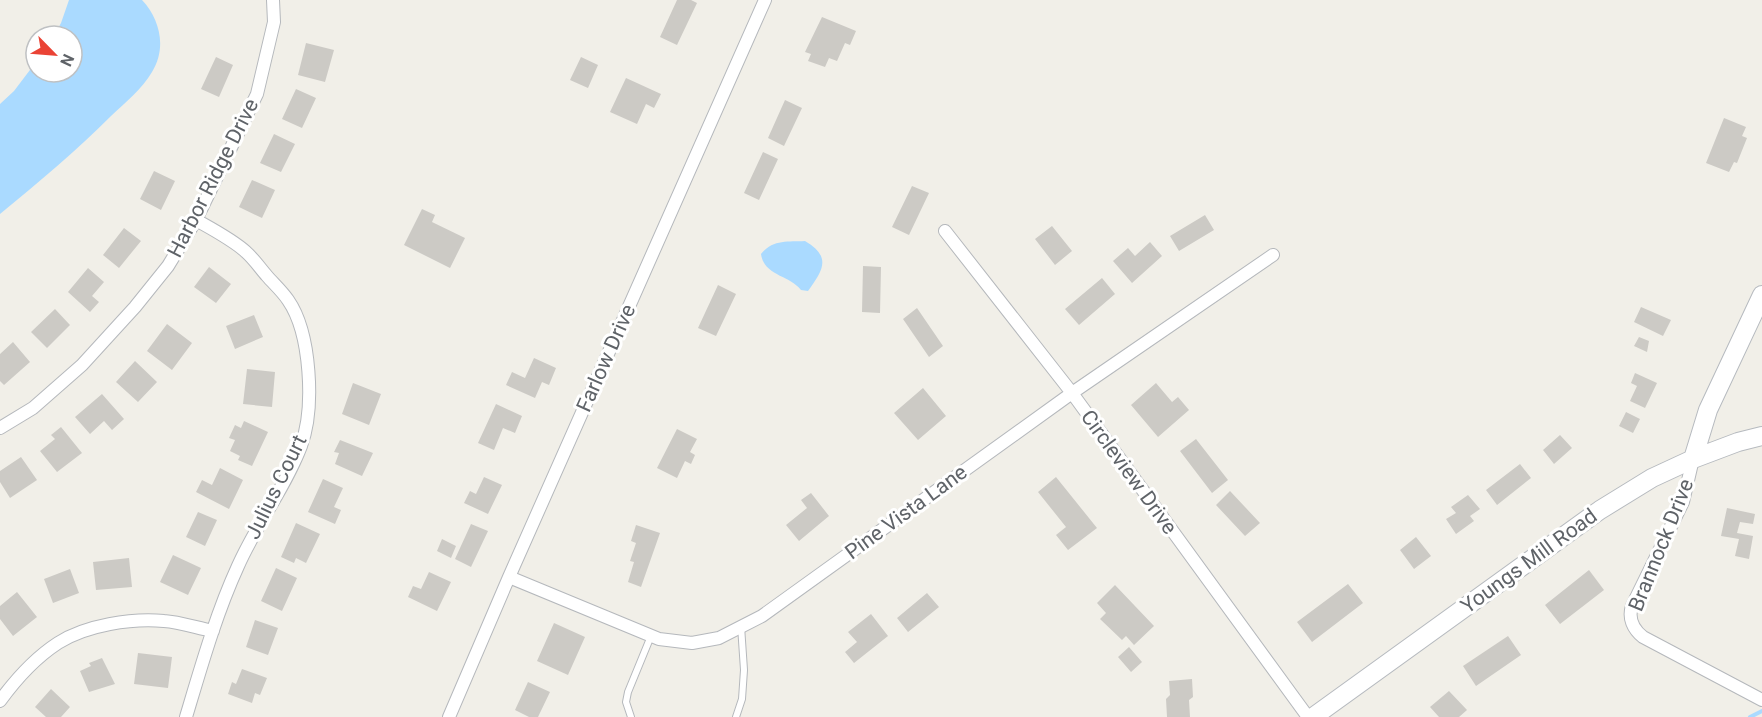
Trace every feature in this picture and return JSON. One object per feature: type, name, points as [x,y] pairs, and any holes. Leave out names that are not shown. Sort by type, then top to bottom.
[{"type":"street","name":"Harbor Ridge Drive","points":[[0,428],[33,408],[82,365],[135,307],[168,266],[196,220],[257,94],[274,22],[273,0]]},
{"type":"street","name":"Farlow Drive","points":[[449,717],[765,0]]},
{"type":"street","name":"Julius Court","points":[[186,717],[213,631],[237,567],[301,445],[308,413],[308,376],[302,332],[288,301],[245,251],[196,220]]},
{"type":"street","name":"Circleview Drive","points":[[945,231],[1071,393],[1308,717]]},
{"type":"street","name":"Pine Vista Lane","points":[[509,577],[659,639],[692,643],[719,638],[771,609],[1071,393],[1273,255]]},
{"type":"street","points":[[1693,459],[1708,410],[1762,295]]},
{"type":"street","name":"Youngs Mill Road","points":[[1313,717],[1600,510],[1652,478],[1693,459],[1738,442],[1762,436]]},
{"type":"street","name":"Brannock Drive","points":[[1693,459],[1683,502],[1632,606],[1630,612],[1632,623],[1642,637],[1762,700]]},
{"type":"street","points":[[0,701],[24,670],[59,642],[93,628],[129,620],[165,621],[213,631]]},
{"type":"lane","points":[[736,717],[743,689],[741,627]]},
{"type":"lane","points":[[631,717],[626,702],[628,692],[651,636]]},
{"type":"water","points":[[69,0],[142,0],[157,25],[160,44],[157,63],[148,78],[127,101],[43,179],[0,214],[0,104],[24,78],[24,84],[84,84],[84,24],[61,23]]},
{"type":"water","points":[[805,241],[822,258],[821,270],[808,291],[801,290],[791,281],[772,271],[763,261],[761,254],[776,244]]},
{"type":"building","points":[[677,0],[691,0],[697,3],[677,45],[660,37]]},
{"type":"building","points":[[822,17],[856,31],[850,45],[845,43],[837,61],[829,58],[825,67],[808,61],[811,54],[805,52]]},
{"type":"building","points":[[306,43],[334,50],[325,82],[298,75]]},
{"type":"building","points":[[216,57],[233,65],[219,97],[201,89]]},
{"type":"building","points":[[581,57],[598,65],[588,88],[570,80]]},
{"type":"building","points":[[626,78],[661,94],[654,108],[646,104],[637,124],[610,112]]},
{"type":"building","points":[[296,89],[316,98],[302,128],[282,119]]},
{"type":"building","points":[[785,100],[802,108],[784,146],[768,138]]},
{"type":"building","points":[[1724,118],[1746,127],[1742,136],[1747,138],[1737,163],[1734,162],[1729,172],[1706,163]]},
{"type":"building","points":[[274,134],[295,144],[281,172],[260,163]]},
{"type":"building","points":[[763,152],[778,159],[759,200],[744,193]]},
{"type":"building","points":[[154,171],[175,181],[161,210],[140,199]]},
{"type":"building","points":[[252,180],[275,190],[262,218],[239,207]]},
{"type":"building","points":[[912,186],[929,193],[909,235],[892,227]]},
{"type":"building","points":[[422,209],[435,215],[432,222],[465,238],[450,268],[404,245]]},
{"type":"building","points":[[1205,215],[1214,230],[1179,251],[1170,236]]},
{"type":"building","points":[[1052,226],[1072,251],[1055,265],[1035,239]]},
{"type":"building","points":[[124,228],[141,241],[119,268],[103,255]]},
{"type":"building","points":[[1150,242],[1162,256],[1132,283],[1113,261],[1128,248],[1135,256]]},
{"type":"building","points":[[863,266],[881,267],[880,313],[862,312]]},
{"type":"building","points":[[209,267],[231,284],[216,303],[194,287]]},
{"type":"building","points":[[88,268],[104,282],[92,296],[99,302],[90,312],[68,292]]},
{"type":"building","points":[[1102,278],[1115,294],[1079,325],[1065,309]]},
{"type":"building","points":[[718,285],[736,294],[716,336],[698,328]]},
{"type":"building","points":[[1641,307],[1671,320],[1663,336],[1634,322]]},
{"type":"building","points":[[917,308],[943,346],[929,357],[903,319]]},
{"type":"building","points":[[55,309],[70,325],[47,348],[31,332]]},
{"type":"building","points":[[254,315],[263,337],[235,349],[226,326]]},
{"type":"building","points":[[167,324],[192,343],[172,370],[147,351]]},
{"type":"building","points":[[1639,337],[1649,341],[1647,352],[1634,346]]},
{"type":"building","points":[[13,342],[30,362],[4,385],[0,381],[0,354]]},
{"type":"building","points":[[534,358],[556,368],[549,385],[542,382],[535,398],[506,385],[512,372],[525,378]]},
{"type":"building","points":[[135,361],[157,382],[138,402],[116,382]]},
{"type":"building","points":[[247,369],[275,372],[272,407],[243,404]]},
{"type":"building","points":[[1635,373],[1657,383],[1645,408],[1630,401],[1637,386],[1631,383]]},
{"type":"building","points":[[353,383],[381,394],[369,425],[342,414]]},
{"type":"building","points":[[1156,383],[1172,402],[1178,397],[1189,410],[1158,437],[1131,405]]},
{"type":"building","points":[[923,388],[946,416],[918,440],[894,413]]},
{"type":"building","points":[[102,394],[124,419],[112,430],[104,421],[90,434],[75,417]]},
{"type":"building","points":[[496,404],[522,416],[515,433],[503,428],[494,450],[478,443]]},
{"type":"building","points":[[1626,412],[1640,419],[1633,433],[1619,426]]},
{"type":"building","points":[[244,421],[268,432],[252,466],[238,460],[240,456],[230,451],[235,440],[229,438],[235,425],[241,428]]},
{"type":"building","points":[[61,427],[82,453],[57,472],[40,451],[55,439],[51,435]]},
{"type":"building","points":[[677,429],[697,439],[690,452],[695,455],[691,464],[685,461],[677,478],[657,468]]},
{"type":"building","points":[[1560,435],[1572,448],[1554,464],[1543,450]]},
{"type":"building","points":[[1196,439],[1228,480],[1212,493],[1180,451]]},
{"type":"building","points":[[340,440],[373,453],[362,476],[335,464],[339,453],[334,452]]},
{"type":"building","points":[[21,457],[37,480],[10,498],[0,482],[0,471]]},
{"type":"building","points":[[1520,464],[1531,478],[1497,505],[1486,490]]},
{"type":"building","points":[[220,468],[243,480],[229,509],[196,492],[202,480],[212,485]]},
{"type":"building","points":[[484,477],[502,485],[488,514],[464,503],[470,491],[476,494]]},
{"type":"building","points":[[1056,477],[1097,528],[1068,550],[1056,535],[1066,527],[1038,492]]},
{"type":"building","points":[[323,479],[343,488],[334,507],[341,510],[335,524],[308,512]]},
{"type":"building","points":[[1230,491],[1260,523],[1245,536],[1216,505]]},
{"type":"building","points":[[811,493],[829,516],[799,541],[786,525],[807,508],[801,500]]},
{"type":"building","points":[[1468,495],[1480,509],[1470,516],[1474,521],[1456,534],[1446,519],[1456,513],[1451,507]]},
{"type":"building","points":[[1727,508],[1755,514],[1753,524],[1740,522],[1737,533],[1753,536],[1749,559],[1735,556],[1739,539],[1721,536]]},
{"type":"building","points":[[198,512],[217,520],[205,546],[186,537]]},
{"type":"building","points":[[296,523],[320,534],[306,563],[296,558],[294,563],[281,557]]},
{"type":"building","points":[[471,524],[488,531],[471,567],[455,559]]},
{"type":"building","points":[[636,525],[660,533],[641,587],[628,582],[634,562],[630,561],[636,543],[631,541]]},
{"type":"building","points":[[1416,537],[1431,556],[1414,569],[1400,550]]},
{"type":"building","points":[[442,539],[456,546],[451,558],[437,551]]},
{"type":"building","points":[[173,555],[201,568],[188,595],[160,582]]},
{"type":"building","points":[[129,558],[132,587],[96,590],[93,562]]},
{"type":"building","points":[[276,568],[297,578],[282,611],[261,601]]},
{"type":"building","points":[[70,569],[79,593],[53,603],[44,579]]},
{"type":"building","points":[[1589,570],[1604,590],[1560,624],[1545,605]]},
{"type":"building","points":[[429,572],[451,582],[437,611],[408,597],[413,586],[421,589]]},
{"type":"building","points":[[1348,584],[1363,603],[1312,642],[1297,622]]},
{"type":"building","points":[[1115,585],[1154,626],[1134,645],[1126,636],[1122,640],[1100,619],[1106,613],[1097,603]]},
{"type":"building","points":[[17,592],[37,617],[13,636],[0,619],[0,606]]},
{"type":"building","points":[[927,593],[939,607],[908,632],[897,618]]},
{"type":"building","points":[[871,614],[888,636],[854,663],[845,652],[857,642],[848,632]]},
{"type":"building","points":[[255,620],[278,628],[268,655],[246,647]]},
{"type":"building","points":[[554,623],[585,637],[568,675],[537,661]]},
{"type":"building","points":[[1508,636],[1521,655],[1476,686],[1463,666]]},
{"type":"building","points":[[1129,647],[1142,662],[1131,672],[1118,657]]},
{"type":"building","points":[[138,653],[172,657],[168,688],[134,684]]},
{"type":"building","points":[[102,658],[115,684],[89,692],[80,671],[91,666],[89,663]]},
{"type":"building","points":[[242,669],[267,678],[260,695],[255,693],[252,703],[228,694],[232,682],[236,684]]},
{"type":"building","points":[[1192,679],[1193,697],[1189,700],[1190,717],[1167,717],[1166,699],[1170,695],[1169,681]]},
{"type":"building","points":[[528,682],[550,692],[538,717],[529,717],[515,710]]},
{"type":"building","points":[[51,689],[70,707],[61,717],[46,717],[35,707]]},
{"type":"building","points":[[1449,691],[1467,710],[1459,717],[1439,717],[1430,707]]},
{"type":"waterway","points":[[1750,717],[1762,711]]}]
